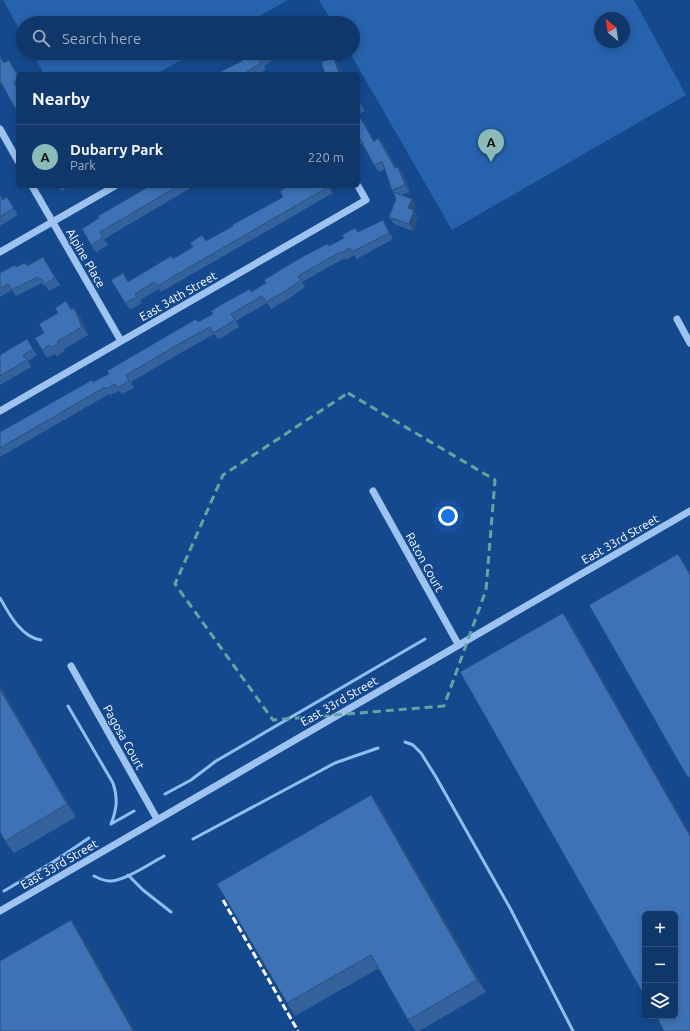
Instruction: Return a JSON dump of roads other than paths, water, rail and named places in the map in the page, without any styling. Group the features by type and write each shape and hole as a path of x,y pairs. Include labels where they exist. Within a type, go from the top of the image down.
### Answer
{"street":[{"path":"0,129 16,157"},
{"name":"Alpine Place","path":"33,188 121,341"},
{"path":"0,252 112,188"},
{"name":"East 34th Street","path":"0,411 366,200 359,188"},
{"path":"677,319 690,342"},
{"name":"Raton Court","path":"373,491 458,644"},
{"name":"East 33rd Street","path":"0,910 690,511"},
{"name":"Pagosa Court","path":"71,666 157,819"}],"waterway":[{"path":"0,598 16,624 27,634 41,640"},
{"path":"165,794 191,780 216,761 425,639"},
{"path":"68,706 113,783 116,794 116,804 115,813 111,824"},
{"path":"405,742 413,745 421,753 436,777 510,908 573,1031"},
{"path":"193,839 335,763 378,748"},
{"path":"111,824 134,811"},
{"path":"53,862 89,838"},
{"path":"94,876 109,881 115,880 129,875 164,856"},
{"path":"4,891 53,862 59,865"},
{"path":"128,875 143,890 171,912"}],"railway":[{"path":"223,900 298,1031"}],"place":[{"name":"Dubarry Park","path":"491,162"}]}
